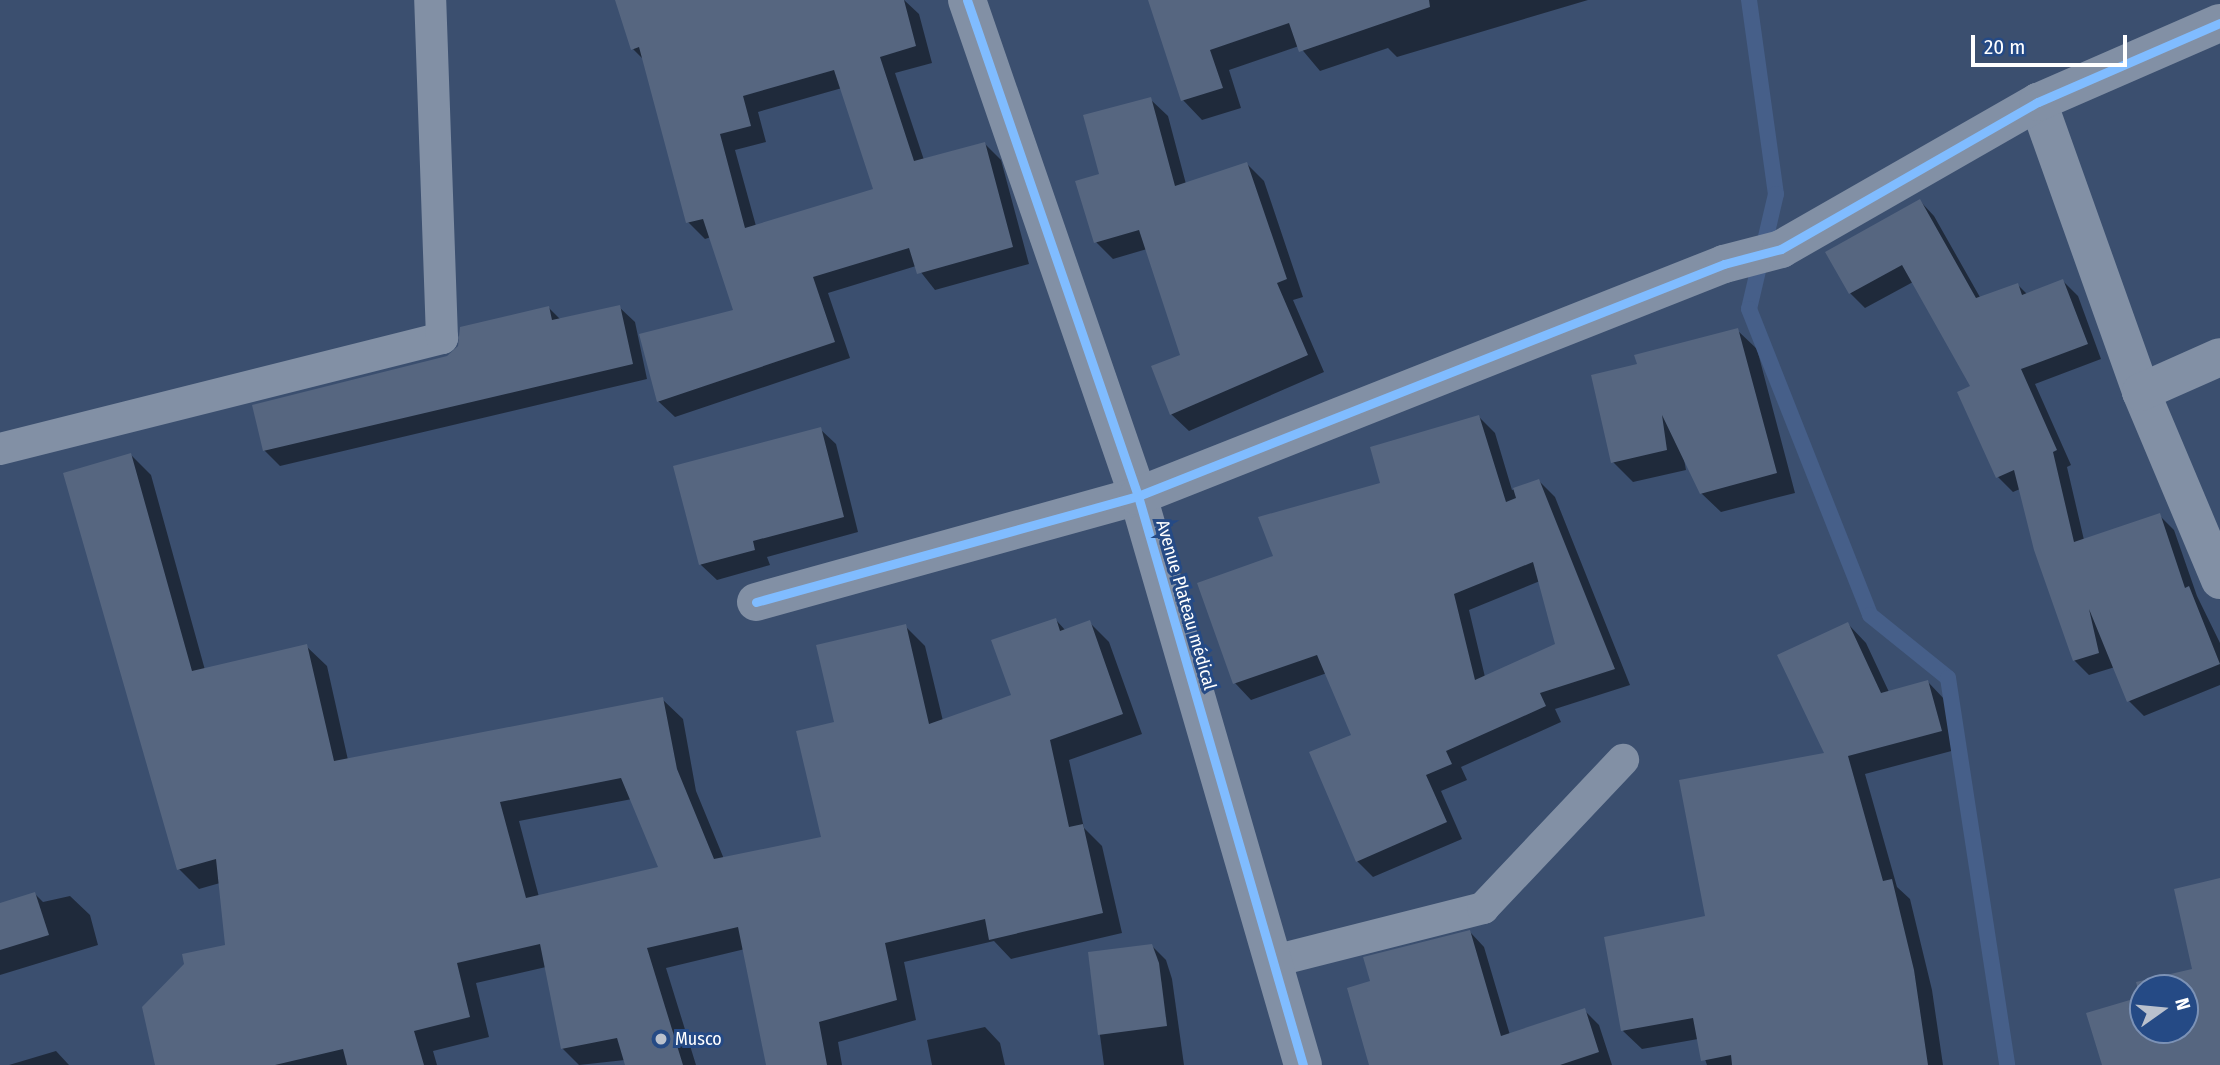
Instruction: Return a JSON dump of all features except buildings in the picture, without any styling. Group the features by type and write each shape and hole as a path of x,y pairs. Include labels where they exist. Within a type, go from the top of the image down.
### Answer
{"street":[{"name":"Avenue Plateau médical","path":"967,0 1138,496 1303,1065"},
{"path":"756,602 1138,496 1724,264 1781,249 2038,102 2220,23"},
{"path":"2038,102 2141,392 2220,580"},
{"path":"2141,392 2220,357"}],"lane":[{"path":"0,449 442,338 430,0"},
{"path":"1274,961 1483,908 1623,760"}],"waterway":[{"path":"1749,0 1776,194 1749,309 1870,615 1948,678 2007,1065"}],"cycle path":[{"path":"967,0 1138,496 1303,1065"},
{"path":"756,602 1138,496 1724,264 1781,249 2038,102 2220,23"}],"place":[{"name":"Musco","path":"661,1039"}]}
